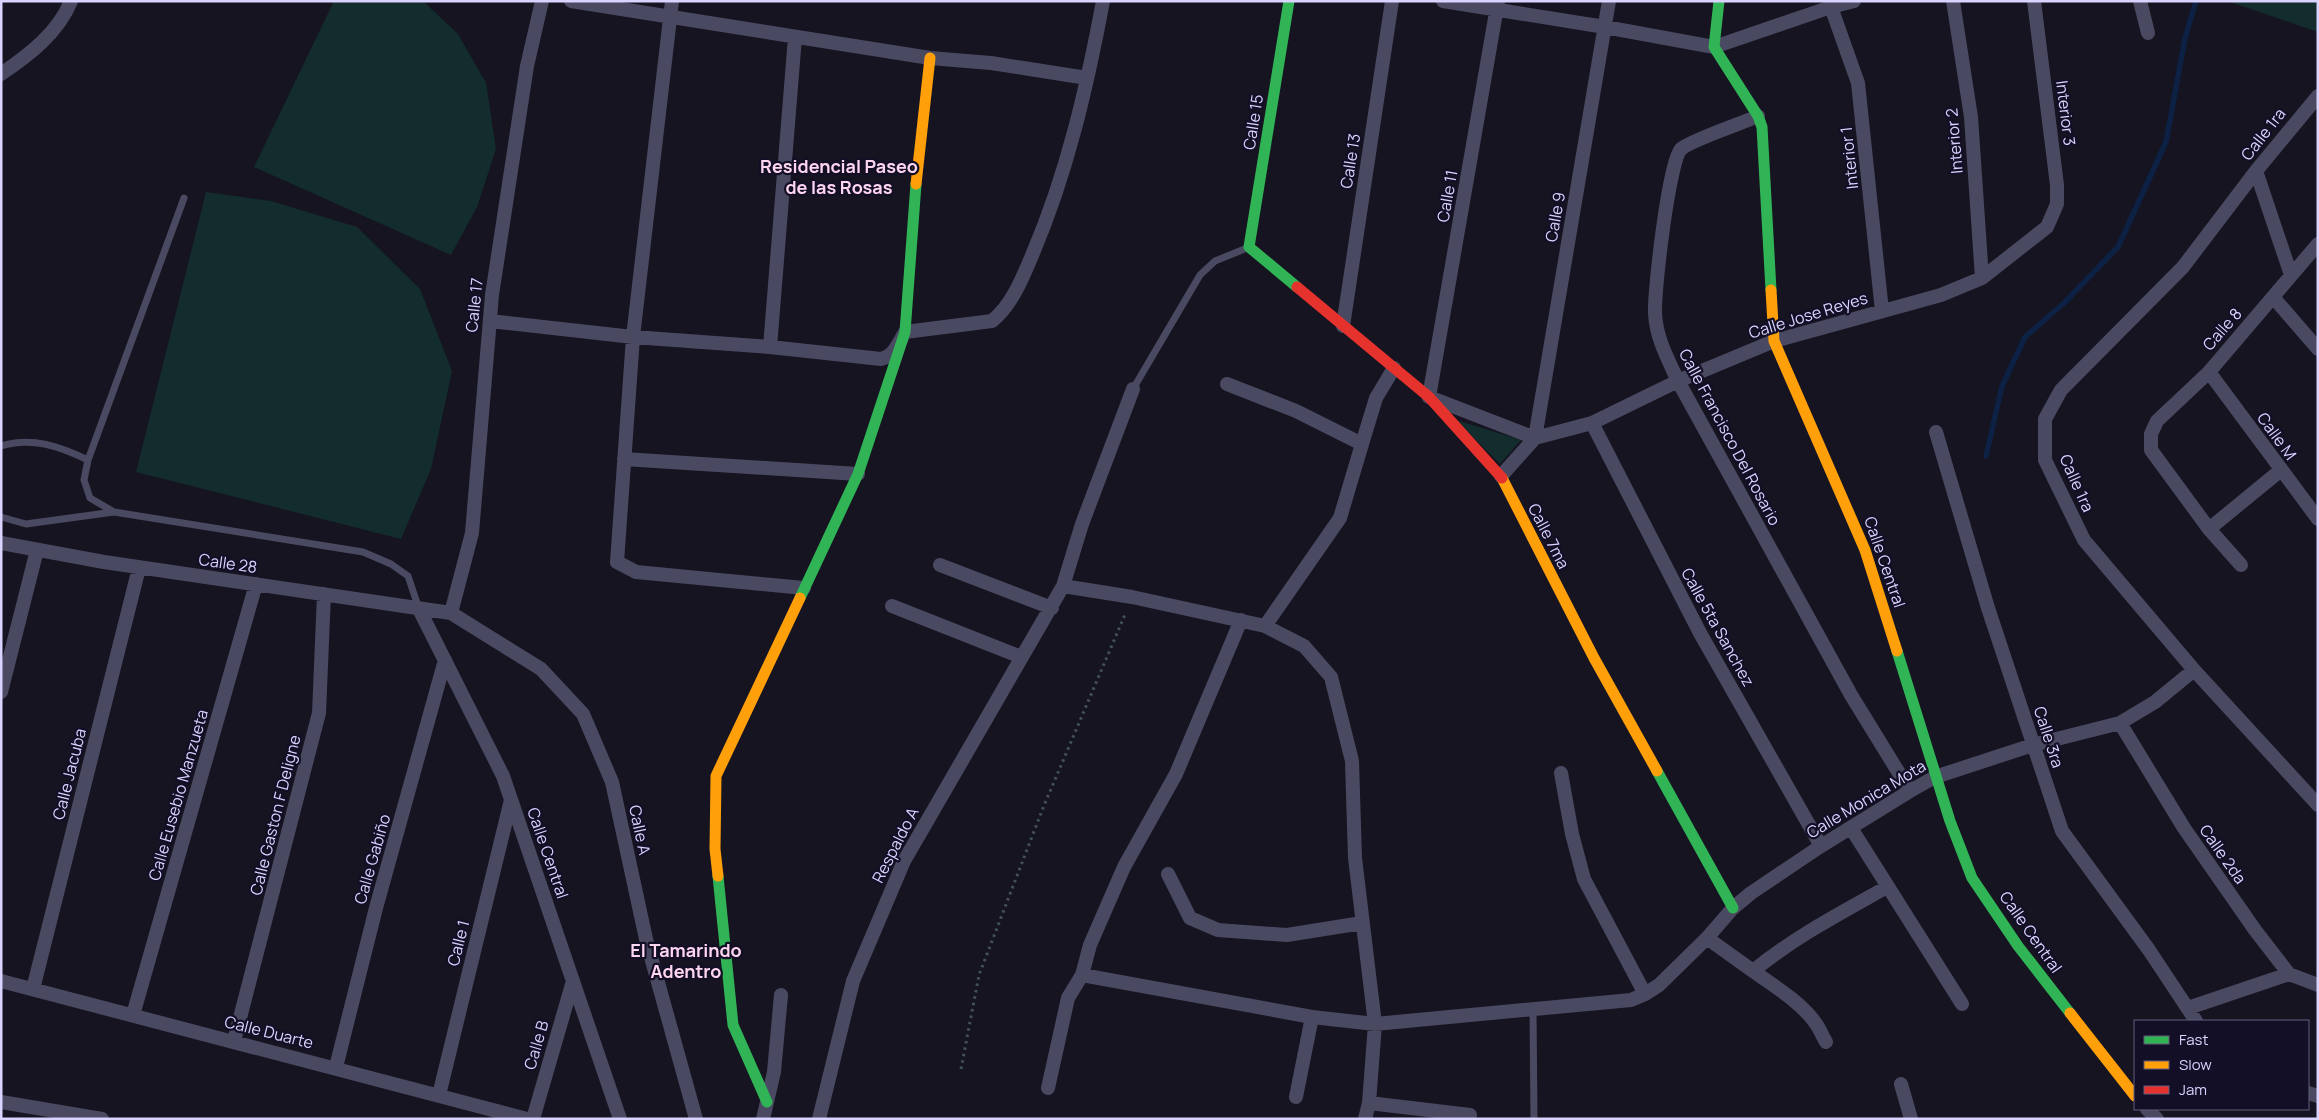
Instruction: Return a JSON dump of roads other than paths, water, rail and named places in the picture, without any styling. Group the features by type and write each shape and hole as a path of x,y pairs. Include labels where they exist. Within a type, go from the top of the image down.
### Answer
{"street":[{"path":"1,74 40,44 67,10 71,1"},
{"name":"Calle 17","path":"451,613 472,533 493,286 527,66 542,1"},
{"path":"571,1 930,58 991,64 1087,78"},
{"path":"672,1 633,337 617,562 636,572 804,588"},
{"path":"905,332 992,321 1002,312 1025,272 1058,187 1087,78 1103,1"},
{"name":"Calle 15","path":"1249,247 1289,1"},
{"name":"Calle 13","path":"1343,326 1392,1"},
{"path":"1443,1 1498,6 1714,47 1854,1"},
{"name":"Calle 9","path":"1535,438 1609,1"},
{"path":"1714,47 1719,1"},
{"name":"Interior 2","path":"1953,1 1971,117 1982,278"},
{"name":"Interior 3","path":"2034,1 2057,185 2057,204 2047,227"},
{"path":"2140,1 2148,33"},
{"name":"Calle 11","path":"1429,397 1498,6"},
{"name":"Interior 1","path":"1831,7 1858,83 1882,311"},
{"path":"770,348 795,37"},
{"name":"Calle Central","path":"1714,47 1758,116 1762,127 1774,341 1865,550 1935,777 1972,878 2018,946 2122,1082 2134,1095"},
{"path":"767,1102 733,1025 715,849 716,776 858,474 905,332 919,147 930,58"},
{"name":"Calle 1ra","path":"2318,96 2256,171 2183,267 2061,390 2045,419 2045,460 2084,540 2194,670 2318,805"},
{"name":"Calle Francisco Del Rosario","path":"1758,116 1687,145 1677,154 1664,221 1656,285 1655,314 1660,341 1678,381 1851,695 1910,791"},
{"path":"2256,171 2290,275"},
{"name":"Calle Jose Reyes","path":"1535,438 1592,423 1678,381 1774,341 1941,295 1982,278 2047,227"},
{"name":"Calle 8","path":"2209,529 2151,450 2151,434 2156,421 2209,372 2318,244"},
{"name":"Calle 7ma","path":"1249,247 1429,397 1501,476 1594,658 1733,908"},
{"path":"2274,297 2318,349"},
{"path":"490,321 633,337 880,359 888,357 894,352 905,332"},
{"path":"1265,626 1340,518 1376,398 1394,368"},
{"name":"Calle M","path":"2209,372 2318,519"},
{"path":"1227,384 1296,411 1362,444"},
{"name":"Respaldo A","path":"819,1119 853,981 904,861 1063,586 1082,524 1133,389"},
{"path":"1429,397 1535,438 1501,476"},
{"name":"Calle 5ta Sanchez","path":"1592,423 1700,633 1821,846"},
{"name":"Calle 3ra","path":"1936,432 1988,608 2062,831 2149,950 2195,1020"},
{"path":"624,459 858,474"},
{"path":"2241,565 2209,529 2281,470"},
{"name":"Calle 28","path":"1,543 139,568 324,594 419,610 451,613"},
{"path":"1,692 37,550"},
{"path":"940,565 1052,608"},
{"name":"Calle Jacuba","path":"33,989 139,568"},
{"name":"Calle Eusebio Manzueta","path":"133,1015 256,584"},
{"path":"1063,586 1132,597 1265,626 1304,646 1331,677 1352,761 1355,858 1375,1024 1369,1103 1365,1119"},
{"name":"Calle Gaston F Deligne","path":"234,1041 319,713 324,594"},
{"path":"892,606 1021,657"},
{"name":"Calle Central","path":"419,610 503,776 620,1119"},
{"name":"Calle A","path":"451,613 541,669 582,714 612,782 646,939 696,1119"},
{"path":"1048,1088 1068,998 1082,974 1090,944 1124,867 1176,774 1241,620"},
{"name":"Calle Gabiño","path":"336,1067 376,908 445,660"},
{"name":"Calle Monica Mota","path":"1645,994 1659,985 1707,938 1733,908 1821,846 1910,791 1935,777 2033,745 2120,723 2155,702 2194,670"},
{"name":"Calle 2da","path":"2120,723 2184,828 2255,930 2289,974 2318,986"},
{"path":"1082,974 1312,1017 1375,1024 1631,1000 1645,994 1584,879 1572,834 1561,772"},
{"name":"Calle 1","path":"439,1095 511,799"},
{"path":"1851,828 1962,1004"},
{"path":"1168,874 1190,918 1218,930 1287,935 1362,923"},
{"path":"1753,972 1782,947 1887,887"},
{"path":"1707,938 1785,994 1814,1021 1826,1042"},
{"path":"2188,1008 2289,974"},
{"name":"Calle Duarte","path":"1,981 336,1067 528,1119"},
{"name":"Calle B","path":"533,1119 573,981"},
{"path":"762,1119 774,1072 781,995"},
{"path":"1296,1097 1312,1017"},
{"path":"1901,1084 1912,1119"},
{"path":"1,1102 102,1119"},
{"path":"1369,1103 1470,1115"}],"lane":[{"path":"114,512 90,498 84,480 88,460 184,198"},
{"path":"1133,389 1200,275 1215,261 1249,247"},
{"path":"1,446 13,442 36,442 68,450 88,460"},
{"path":"1,517 26,524 114,512 363,552 391,564 408,576 419,610"},
{"path":"1533,1010 1534,1119"}],"waterway":[{"path":"1986,456 2002,386 2025,337 2064,303 2118,247 2166,142 2185,38 2196,1"}],"district":[{"name":"Residencial Paseo de las Rosas","path":"839,177"},
{"name":"El Tamarindo Adentro","path":"686,961"}]}
